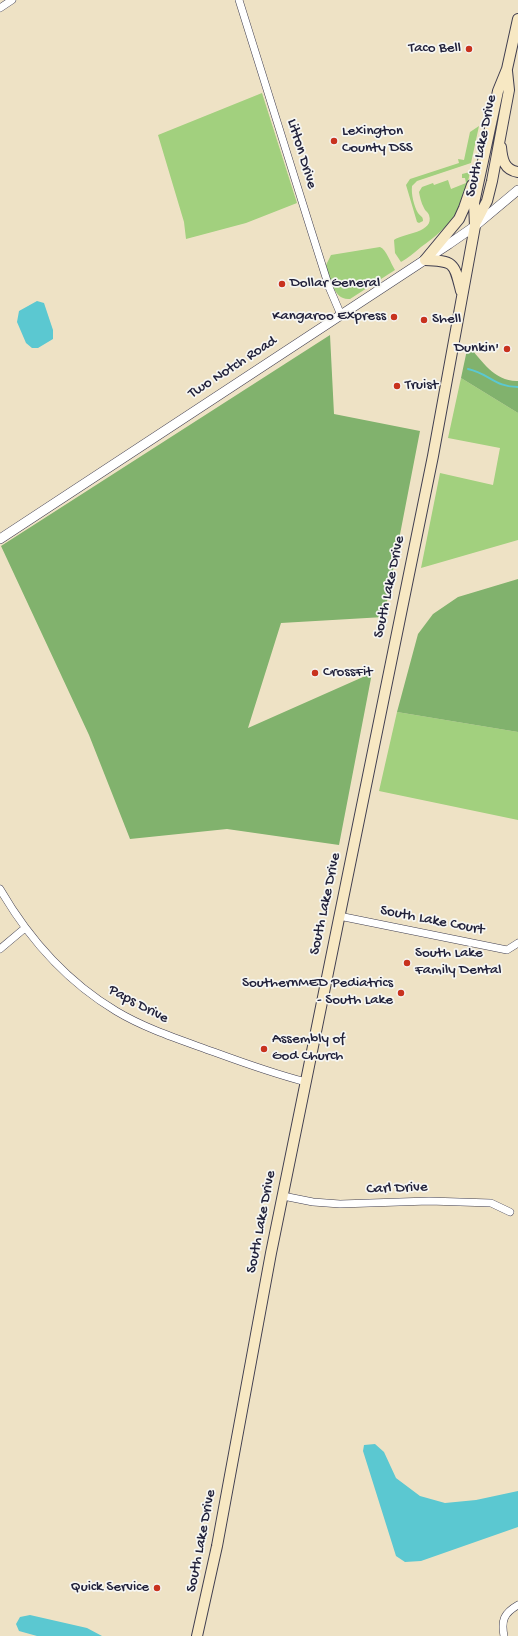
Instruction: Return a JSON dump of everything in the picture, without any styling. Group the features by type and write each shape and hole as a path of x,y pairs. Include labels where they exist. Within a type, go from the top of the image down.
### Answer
{"main road":[{"name":"South Lake Drive","path":"198,1636 218,1539 245,1389 283,1196 433,456 474,226 474,203 498,91 507,69 518,19"},
{"name":"South Lake Drive","path":"474,226 487,202 492,181 509,90 507,69"},
{"path":"501,128 502,156 504,162 509,169 518,172"},
{"path":"425,260 458,219 464,208 475,177 482,165"},
{"path":"425,260 444,261 451,264 457,274 462,296"}],"street":[{"path":"0,8 12,0"},
{"name":"Litton Drive","path":"239,0 329,287 341,315"},
{"name":"Two Notch Road","path":"0,539 425,260 474,226 518,190"},
{"name":"Paps Drive","path":"0,889 25,928 41,948 76,984 117,1011 170,1036 261,1069 306,1082"},
{"name":"South Lake Court","path":"339,916 507,950 518,943"},
{"path":"0,949 25,928"},
{"name":"Carl Drive","path":"283,1196 313,1202 340,1204 429,1201 484,1203 491,1204 510,1212"},
{"path":"504,1636 503,1621 505,1615 509,1610 518,1605"}],"green space":[{"path":"262,93 297,203 246,223 186,239 184,222 158,135"},
{"path":"479,126 471,163 417,181 412,186 414,203 418,213 423,219 423,221 419,223 417,222 406,185 410,179 459,163 458,159 464,160 470,132"},
{"path":"470,172 460,207 448,224 432,239 401,262 395,253 394,240 423,229 430,221 429,215 424,209 420,198 419,192 422,187 448,180 451,189 466,183 465,178 462,178 462,174"},
{"path":"380,247 386,254 395,270 350,299 344,299 340,296 333,287 326,265 331,255"},
{"path":"330,335 334,414 420,431 384,617 281,623 248,728 372,673 339,845 227,829 130,839 89,735 1,546"},
{"path":"468,345 484,364 496,374 502,378 518,381 518,413 461,378"},
{"path":"461,378 518,413 518,540 421,568 440,473 493,485 500,448 448,438"},
{"path":"518,579 518,732 397,712 418,634 433,614 458,597"},
{"path":"397,712 518,732 518,820 379,791"}],"water":[{"path":"37,301 44,303 53,330 53,339 38,348 32,348 26,343 17,322 19,311"},
{"path":"375,1444 384,1452 396,1478 420,1496 445,1503 476,1500 518,1491 518,1527 421,1561 405,1562 396,1556 363,1451 364,1445"},
{"path":"30,1615 87,1628 102,1636 37,1636 19,1631 16,1624 20,1617"}],"waterway":[{"path":"468,369 476,371 498,383 518,387"}],"place":[{"name":"Taco Bell","path":"469,49"},
{"name":"Lexington County DSS","path":"334,141"},
{"name":"Dollar General","path":"282,284"},
{"name":"Kangaroo Express","path":"394,317"},
{"name":"Shell","path":"424,320"},
{"name":"Dunkin'","path":"507,349"},
{"name":"Truist","path":"397,386"},
{"name":"CrossFit","path":"315,673"},
{"name":"South Lake Family Dental","path":"407,963"},
{"name":"SouthernMED Pediatrics - South Lake","path":"401,993"},
{"name":"Assembly of God Church","path":"264,1049"},
{"name":"Quick Service","path":"157,1588"}]}
